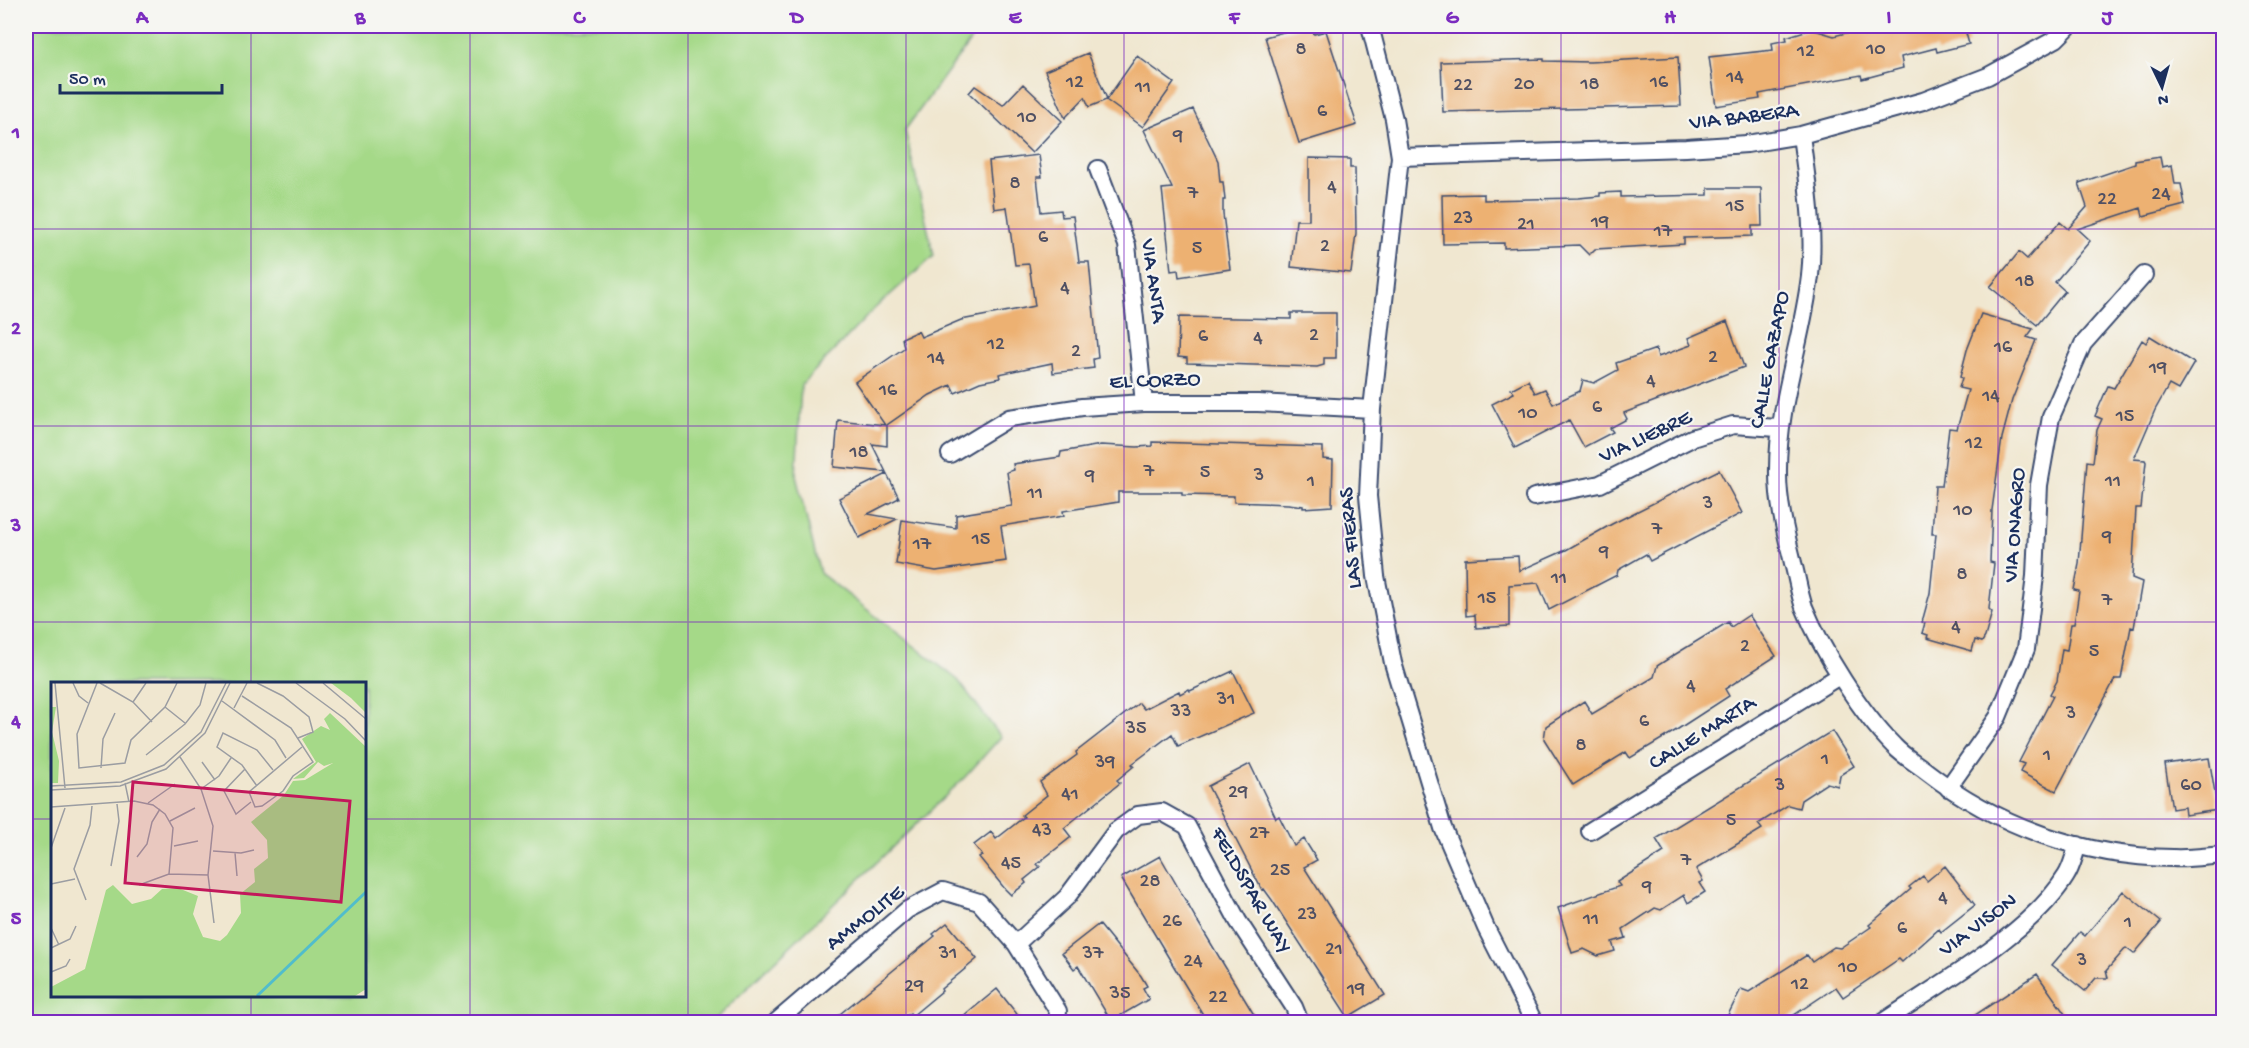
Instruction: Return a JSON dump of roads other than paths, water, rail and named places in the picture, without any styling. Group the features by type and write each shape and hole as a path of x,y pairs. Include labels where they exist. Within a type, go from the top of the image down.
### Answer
{"street":[{"name":"LAS FIERAS","path":"1370,26 1394,119 1400,157 1372,410 1368,496 1376,576 1393,663 1443,828 1486,927 1534,1023"},
{"name":"VIA BABERA","path":"1400,157 1686,148 1747,144 1801,135 1923,101 1988,76 2056,39 2069,26"},
{"name":"CALLE GAZAPO","path":"1801,135 1811,211 1810,274 1800,340 1785,387 1778,428 1778,477 1785,531 1804,606 1839,676 1894,746 1948,788 1985,811 2024,830 2078,845 2127,855 2175,859 2223,855"},
{"name":"VIA ANTA","path":"1098,169 1127,245 1144,403"},
{"name":"VIA ONAGRO","path":"1948,788 1998,717 2026,649 2035,576 2039,485 2051,417 2083,344 2144,274"},
{"name":"EL CORZO","path":"950,454 1009,418 1083,407 1144,403 1258,403 1372,410"},
{"name":"VIA LIEBRE","path":"1534,497 1600,484 1692,438 1733,425 1778,428"},
{"name":"CALLE MARTA","path":"1590,831 1839,676"},
{"name":"FELDSPAR WAY","path":"1016,944 1067,897 1116,831 1138,815 1162,812 1187,826 1238,921 1294,1007 1300,1023"},
{"name":"VIA VISON","path":"1883,1023 2021,927 2042,906 2067,874 2078,845"},
{"name":"AMMOLITE","path":"776,1023 907,910 943,891 979,902 1016,944 1058,1011 1057,1023"}]}
